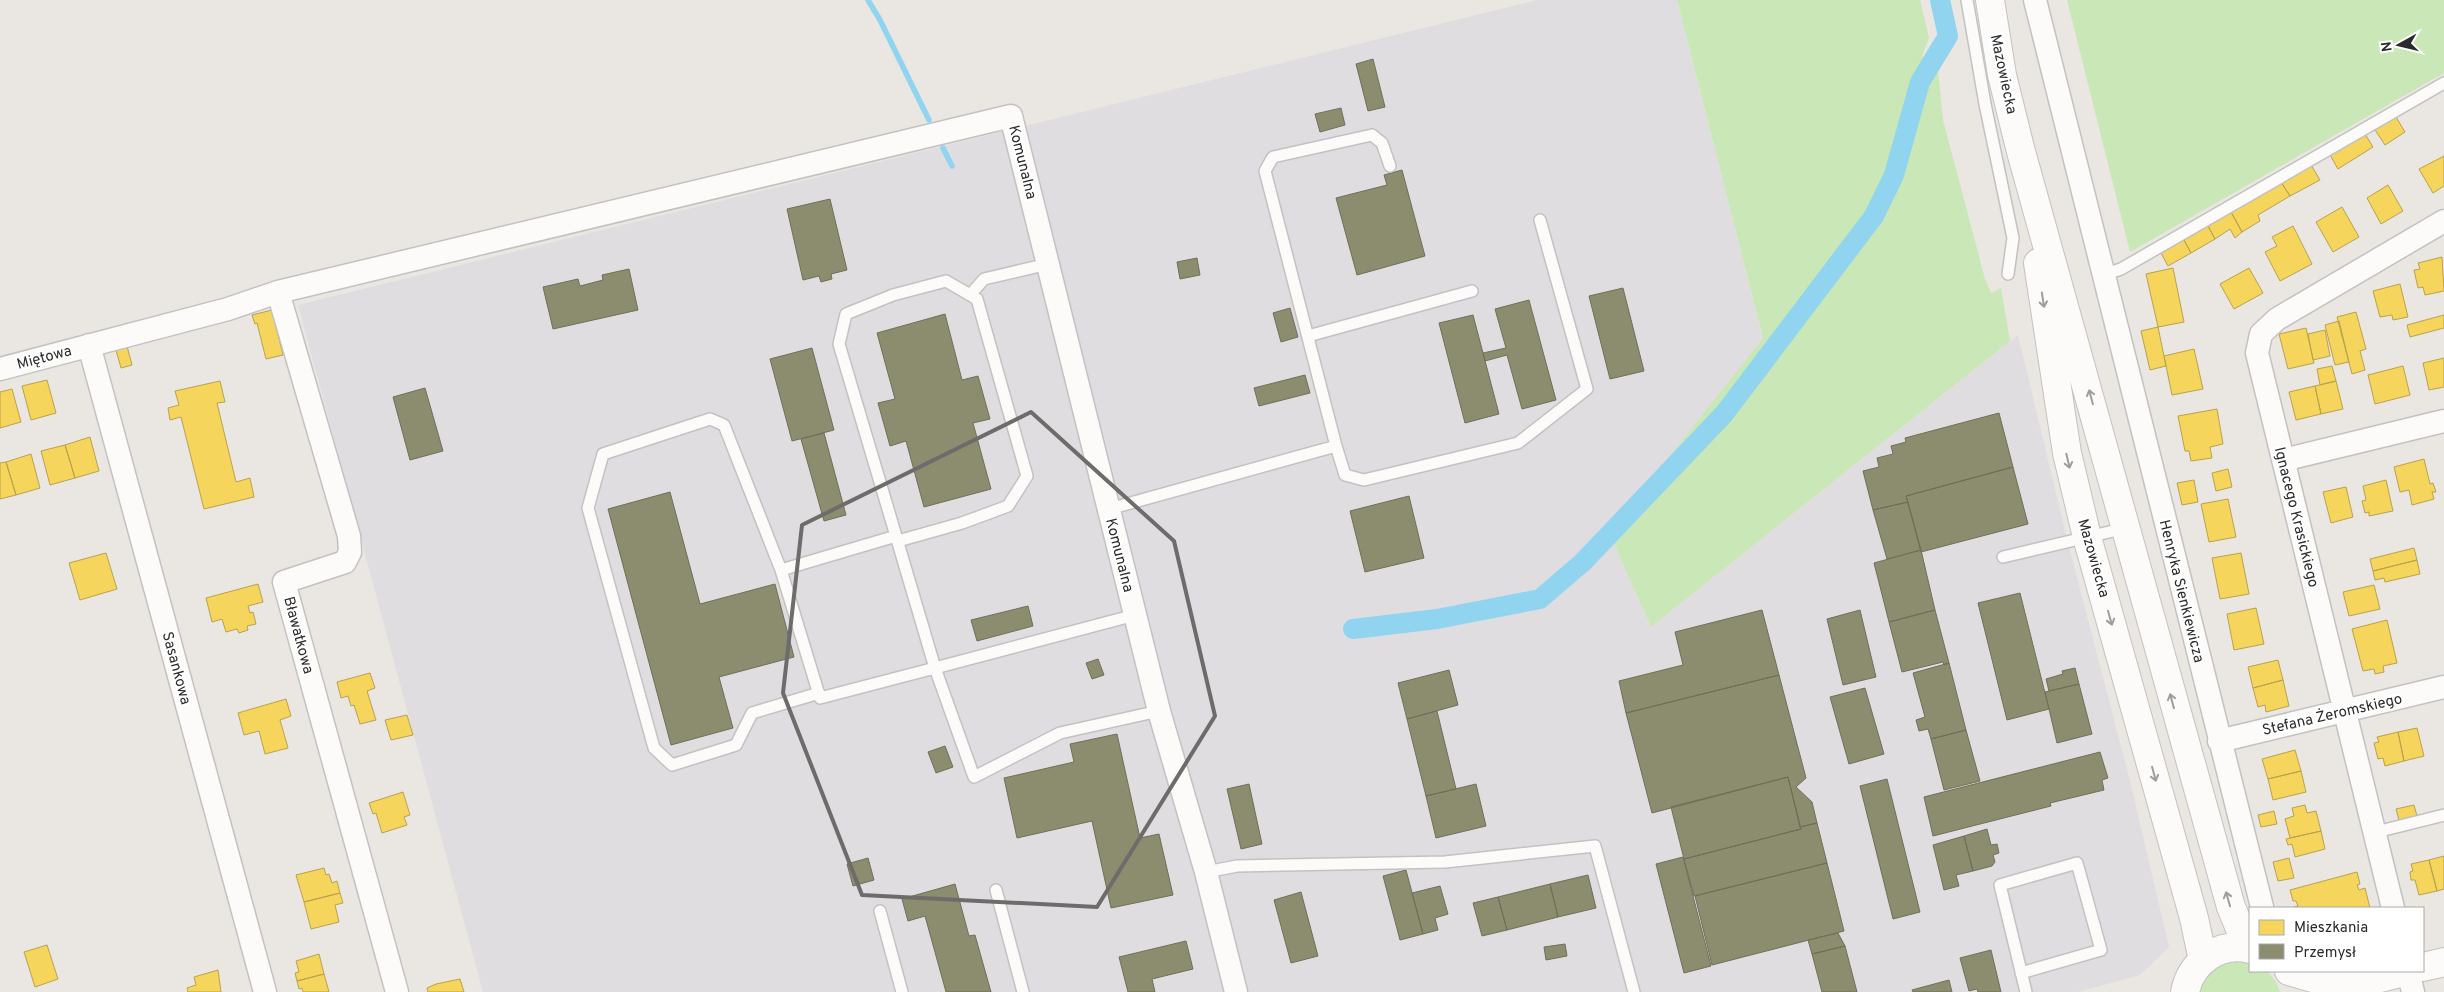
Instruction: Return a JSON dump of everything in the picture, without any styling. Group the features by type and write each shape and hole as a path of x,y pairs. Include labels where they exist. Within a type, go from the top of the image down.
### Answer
{"main road":[{"name":"Mazowiecka","path":"1990,0 2002,75 2020,148 2230,907 2241,931 2249,940"},
{"name":"Mazowiecka","path":"2020,148 2067,453 2087,537 2194,918 2203,960"},
{"path":"2183,989 2193,970 2203,960 2216,952 2230,948 2249,949"},
{"path":"2424,967 2444,962"},
{"path":"2283,972 2292,992"},
{"path":"2292,972 2323,981 2346,978 2363,986 2405,972"}],"street":[{"name":"Henryka Sienkiewicza","path":"2035,0 2262,907"},
{"name":"Komunalna","path":"1011,116 1159,711 1206,872 1236,992"},
{"name":"Miętowa","path":"0,369 89,344 228,309 278,292 1011,116"},
{"name":"Ignacego Krasickiego","path":"2393,907 2376,832 2257,353 2261,334 2277,319 2444,221"},
{"name":"Bławatkowa","path":"278,292 349,536 350,552 345,562 284,582 397,992"},
{"name":"Sasankowa","path":"89,344 265,992"},
{"path":"2283,460 2444,421"},
{"name":"Stefana Żeromskiego","path":"2220,741 2444,687"},
{"path":"2408,972 2413,992"}],"lane":[{"path":"1966,0 1985,104 2013,238 2008,274"},
{"path":"2103,275 2121,269 2444,83"},
{"path":"1390,166 1382,143 1372,135 1273,157 1265,171 1345,475 1364,480 1518,443 1586,389 1540,220"},
{"path":"970,295 984,279 1048,264"},
{"path":"781,570 897,538 962,523 1008,506 1027,476 978,299 946,280 893,295 846,314 839,344 897,538 935,668 974,777 1060,733 1159,711"},
{"path":"1308,336 1472,291"},
{"path":"818,693 752,712 736,745 672,764 654,748 588,508 603,454 710,419 724,425 781,570 820,698 1135,615"},
{"path":"1109,509 1336,446"},
{"path":"2003,557 2126,528"},
{"path":"2376,832 2444,815"},
{"path":"1206,872 1237,866 1445,862 1595,846 1634,992"},
{"path":"2021,973 2101,950 2077,863 2000,885 2021,973 2026,992"},
{"path":"996,890 1023,992"},
{"path":"880,911 902,992"}],"highlighted area":[{"path":"1031,412 1174,541 1215,716 1097,907 862,895 783,693 802,525"}],"shaded area":[{"path":"1537,0 1677,0 1763,339 1609,533 1651,627 2018,335 2068,543 2131,785 2169,947 2140,975 2078,992 483,992 298,305"}],"green space":[{"path":"1677,0 1920,0 1929,38 1922,56 1938,71 1943,120 1985,279 1991,293 2001,288 2010,341 1651,627 1609,533 1763,338"},
{"path":"2067,0 2444,0 2444,73 2130,252"},
{"path":"2230,961 2249,962 2249,972 2268,972 2276,982 2280,992 2198,992 2210,972"}],"building: Mieszkania":[{"path":"2396,117 2405,132 2385,145 2375,130"},
{"path":"2365,134 2373,147 2338,169 2330,155"},
{"path":"2444,156 2444,186 2433,193 2419,169"},
{"path":"2311,165 2320,180 2290,196 2281,182"},
{"path":"2281,182 2290,196 2258,215 2260,221 2242,232 2231,212"},
{"path":"2388,185 2403,211 2381,224 2367,198"},
{"path":"2342,207 2359,237 2333,252 2316,222"},
{"path":"2231,212 2242,232 2235,238 2230,229 2215,239 2208,226"},
{"path":"2208,226 2215,239 2191,253 2184,240"},
{"path":"2293,226 2312,264 2280,281 2265,252 2277,246 2272,237"},
{"path":"2184,240 2191,253 2168,266 2161,253"},
{"path":"2442,257 2444,291 2425,295 2423,287 2418,288 2414,270 2420,269 2418,263"},
{"path":"2173,268 2184,322 2158,327 2146,274"},
{"path":"2249,268 2263,293 2234,309 2220,284"},
{"path":"2400,284 2408,317 2393,320 2392,315 2380,317 2373,291"},
{"path":"272,310 283,355 266,359 257,323 255,324 252,315"},
{"path":"2356,312 2366,349 2360,351 2365,370 2352,374 2337,317"},
{"path":"2444,315 2444,328 2410,337 2407,325"},
{"path":"2339,321 2349,362 2335,365 2325,325"},
{"path":"2158,327 2166,366 2150,370 2141,331"},
{"path":"2306,328 2314,363 2288,369 2279,334"},
{"path":"2325,330 2330,356 2313,360 2308,334"},
{"path":"127,346 132,365 121,368 116,350"},
{"path":"2194,349 2203,389 2172,395 2164,356"},
{"path":"2444,358 2444,387 2429,390 2423,363"},
{"path":"2332,366 2336,381 2320,385 2317,369"},
{"path":"2403,366 2410,395 2375,404 2368,375"},
{"path":"47,380 56,413 31,420 22,386"},
{"path":"220,381 225,402 217,403 236,482 250,478 254,497 204,509 181,417 170,420 168,408 179,405 175,391"},
{"path":"2336,381 2343,409 2321,414 2315,386"},
{"path":"2315,386 2321,414 2296,420 2289,392"},
{"path":"12,389 21,422 0,428 0,392"},
{"path":"2217,409 2223,444 2210,447 2212,458 2191,461 2189,451 2185,451 2178,416"},
{"path":"90,437 99,471 75,478 65,445"},
{"path":"65,445 75,478 50,485 41,451"},
{"path":"31,454 40,488 16,495 6,462"},
{"path":"2424,459 2430,484 2433,483 2436,492 2432,492 2434,499 2412,505 2409,490 2400,492 2394,467"},
{"path":"6,462 16,495 0,499 0,463"},
{"path":"2228,469 2232,487 2216,491 2212,473"},
{"path":"2194,480 2198,502 2182,505 2177,483"},
{"path":"2386,480 2393,511 2369,516 2369,512 2365,513 2362,501 2366,500 2363,486"},
{"path":"2346,487 2353,517 2331,523 2323,492"},
{"path":"2228,499 2236,537 2209,542 2201,504"},
{"path":"2414,548 2417,560 2373,571 2370,559"},
{"path":"106,553 117,589 80,600 69,563"},
{"path":"2241,553 2249,594 2220,599 2212,558"},
{"path":"2417,560 2420,574 2385,582 2384,578 2375,580 2373,571"},
{"path":"258,584 263,602 248,606 250,613 253,612 256,624 247,626 248,630 239,633 237,629 226,632 222,619 212,622 206,598"},
{"path":"2374,585 2380,609 2349,616 2343,592"},
{"path":"2256,608 2264,644 2234,650 2227,614"},
{"path":"2387,620 2397,663 2383,666 2384,672 2375,674 2374,669 2363,671 2352,629"},
{"path":"2278,660 2283,680 2253,688 2248,667"},
{"path":"370,673 375,688 367,691 376,720 360,724 354,705 351,706 348,696 341,698 337,682"},
{"path":"2283,680 2289,706 2266,712 2265,705 2258,707 2253,688"},
{"path":"286,699 291,716 280,720 288,748 265,754 259,731 244,735 238,713"},
{"path":"407,715 413,735 391,740 385,720"},
{"path":"2417,728 2424,756 2404,761 2398,732"},
{"path":"2398,732 2404,761 2385,766 2383,758 2378,759 2374,743 2379,742 2377,737"},
{"path":"2295,750 2301,771 2268,779 2262,759"},
{"path":"2301,771 2306,792 2273,800 2268,779"},
{"path":"403,792 410,815 404,817 407,825 382,833 376,813 373,814 369,803"},
{"path":"2305,805 2307,813 2316,811 2321,831 2290,838 2285,819 2294,816 2292,808"},
{"path":"2414,805 2417,816 2399,820 2396,809"},
{"path":"2274,811 2277,824 2261,827 2258,815"},
{"path":"2321,831 2325,849 2295,857 2292,844 2288,845 2286,839"},
{"path":"2444,856 2444,889 2437,891 2429,860"},
{"path":"2289,858 2294,878 2278,881 2273,862"},
{"path":"2429,860 2437,891 2419,895 2415,880 2411,880 2410,872 2413,871 2411,864"},
{"path":"324,868 326,875 329,874 332,883 337,881 340,893 304,902 296,875"},
{"path":"2357,872 2360,884 2357,885 2359,890 2365,888 2370,907 2294,907 2298,906 2296,901 2293,901 2290,890"},
{"path":"340,893 343,903 335,905 339,922 311,929 304,902"},
{"path":"47,945 58,979 35,987 24,952"},
{"path":"319,954 324,974 297,981 295,973 299,972 296,961"},
{"path":"218,970 221,992 188,992 187,988 196,985 194,977"},
{"path":"324,974 329,992 303,992 302,988 299,989 297,981"},
{"path":"460,979 464,992 428,992 427,988 436,984"}],"building: Przemysł":[{"path":"1373,59 1385,107 1368,111 1356,64"},
{"path":"1341,108 1345,125 1320,132 1315,114"},
{"path":"1402,170 1425,256 1357,275 1336,198 1387,185 1384,175"},
{"path":"830,199 847,270 831,274 832,279 821,282 819,276 803,280 787,209"},
{"path":"1197,258 1200,275 1180,279 1177,262"},
{"path":"629,269 638,310 553,329 543,287 578,279 580,286 603,280 602,275"},
{"path":"1623,288 1644,371 1610,379 1589,296"},
{"path":"1529,300 1556,400 1522,409 1507,355 1485,361 1483,353 1506,348 1495,309"},
{"path":"1290,308 1298,337 1281,342 1273,313"},
{"path":"945,314 962,380 978,376 990,419 973,423 991,489 924,507 906,441 890,446 878,403 895,399 877,333"},
{"path":"1473,315 1499,414 1465,423 1439,323"},
{"path":"812,348 834,430 792,441 770,359"},
{"path":"1305,375 1310,393 1259,406 1254,388"},
{"path":"425,388 443,451 410,460 393,397"},
{"path":"1999,413 2013,467 1906,496 1908,502 1873,510 1863,471 1879,467 1877,458 1893,454 1891,446 1906,442 1905,438"},
{"path":"824,433 846,515 824,521 801,439"},
{"path":"2013,467 2028,524 1921,552 1906,496"},
{"path":"670,492 700,604 775,584 794,657 719,677 733,728 671,745 608,509"},
{"path":"1409,496 1424,558 1365,572 1350,511"},
{"path":"1908,502 1921,550 1887,559 1873,510"},
{"path":"1921,550 1935,610 1889,622 1874,563"},
{"path":"2020,593 2049,709 2007,720 1978,603"},
{"path":"1028,606 1033,626 977,641 971,620"},
{"path":"1762,610 1779,675 1626,713 1619,681 1683,665 1675,632"},
{"path":"1860,610 1876,677 1843,685 1827,619"},
{"path":"1935,610 1949,663 1944,665 1943,662 1902,672 1889,622"},
{"path":"1098,659 1104,675 1092,679 1086,663"},
{"path":"1949,663 1966,730 1931,739 1928,729 1919,731 1916,720 1925,717 1913,673"},
{"path":"2075,668 2079,684 2049,691 2046,679 2063,674 2062,671"},
{"path":"1449,670 1458,705 1407,719 1398,683"},
{"path":"1779,675 1806,778 1796,787 1812,802 1817,823 1800,827 1788,777 1652,813 1626,713"},
{"path":"2079,684 2092,734 2057,743 2045,692"},
{"path":"1865,688 1884,754 1849,764 1830,697"},
{"path":"1437,711 1456,789 1426,796 1407,719"},
{"path":"1966,730 1980,781 1944,790 1931,739"},
{"path":"1117,734 1140,838 1159,834 1173,895 1111,908 1092,821 1017,838 1004,778 1074,762 1070,744"},
{"path":"945,746 953,767 936,773 928,752"},
{"path":"2100,752 2108,778 2102,780 2104,790 2050,803 2051,806 1933,836 1924,797"},
{"path":"1788,777 1801,829 1684,859 1671,807"},
{"path":"1887,779 1920,912 1893,919 1860,786"},
{"path":"1249,784 1262,844 1241,849 1227,789"},
{"path":"1476,784 1486,826 1436,838 1426,796"},
{"path":"1817,823 1827,863 1694,896 1684,859 1801,829 1800,827"},
{"path":"1987,829 1991,845 1997,844 1999,853 1993,855 1995,862 1992,866 1973,871 1964,836"},
{"path":"1964,836 1973,871 1956,875 1959,886 1944,890 1933,845"},
{"path":"1683,857 1711,966 1684,973 1656,864"},
{"path":"868,858 874,880 853,886 847,864"},
{"path":"1827,863 1844,931 1712,965 1695,896"},
{"path":"1406,870 1423,934 1400,940 1383,876"},
{"path":"1588,875 1596,908 1558,917 1550,884"},
{"path":"955,884 969,936 975,935 991,992 946,992 925,916 908,921 902,899"},
{"path":"1550,884 1558,917 1507,930 1498,897"},
{"path":"1440,886 1448,914 1435,918 1438,930 1423,934 1412,893"},
{"path":"1301,892 1318,956 1291,963 1274,900"},
{"path":"1498,897 1507,930 1482,936 1473,903"},
{"path":"1838,933 1845,946 1812,954 1808,940"},
{"path":"1186,941 1193,969 1152,979 1155,992 1128,992 1119,957"},
{"path":"1565,944 1567,956 1546,960 1544,947"},
{"path":"1845,946 1857,992 1822,992 1812,954"},
{"path":"1991,950 2001,992 1978,992 1977,989 1969,991 1960,958"},
{"path":"1949,980 1952,992 1913,992 1912,990"}],"waterway":[{"path":"868,0 880,20 929,120"},
{"path":"1353,629 1437,619 1540,599 1583,562 1724,414 1874,216 1894,175 1920,82 1948,36 1940,0"},
{"path":"943,148 952,166"}]}
